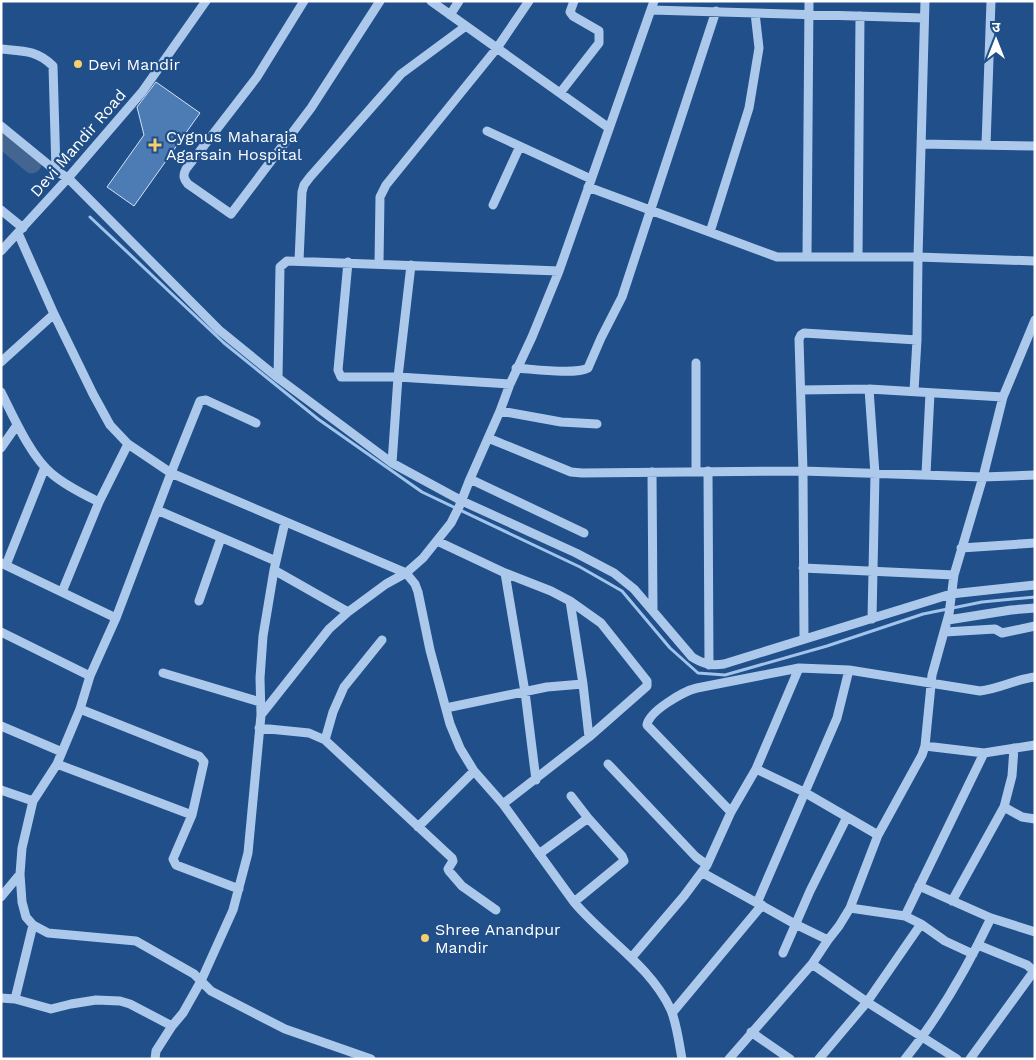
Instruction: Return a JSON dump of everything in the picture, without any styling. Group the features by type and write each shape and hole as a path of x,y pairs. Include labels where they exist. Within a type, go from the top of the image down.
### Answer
{"street":[{"name":"Devi Mandir Road","path":"1,251 68,178 142,92 206,1"},
{"path":"304,1 256,77 183,174 188,184 232,214 311,108 380,1"},
{"path":"431,1 609,128"},
{"path":"450,15 460,1"},
{"path":"379,264 380,197 386,185 496,48 528,1"},
{"path":"560,93 599,43 599,31 573,16 570,12 574,1"},
{"path":"516,368 572,371 588,368 622,297 718,12 724,1"},
{"path":"807,257 809,1"},
{"path":"914,391 917,340 925,1"},
{"path":"986,145 991,1"},
{"path":"261,715 328,629 386,584 406,573 437,541 451,523 461,504 516,368 532,337 559,271 652,5 718,12 924,18"},
{"path":"710,232 749,108 759,48 755,13"},
{"path":"858,257 860,16"},
{"path":"299,261 304,184 401,74 466,26"},
{"path":"1,50 29,52 44,57 53,66 56,171"},
{"path":"1,126 56,171 68,178 219,330 278,378 392,462 461,504 614,573 634,589 692,657 709,665 724,664 804,638 951,598 1035,585"},
{"path":"487,131 590,183 650,210 777,257 918,256 1035,262"},
{"path":"921,144 1035,146"},
{"path":"493,205 520,146"},
{"path":"1,210 21,230 54,314 89,386 110,424 128,444 171,473 406,573 415,584 450,724 460,748 474,771 503,804 574,902 600,930 632,957 662,997 672,1013 682,1059"},
{"path":"278,378 280,267 286,261 559,271"},
{"path":"348,262 338,373 341,377 398,377 510,384"},
{"path":"392,462 398,377 411,265"},
{"path":"1,362 54,314"},
{"path":"728,1059 812,964 839,926 850,908 878,835 919,763 925,746 934,666 949,617 954,575 961,548 983,477 1003,396 1035,320"},
{"path":"804,638 803,471 799,338 804,333 917,340"},
{"path":"696,364 696,472"},
{"path":"801,390 869,389 914,391 930,394 1003,396"},
{"path":"869,389 875,474 872,619"},
{"path":"1,392 17,425 45,467 66,484 99,502"},
{"path":"926,474 930,394"},
{"path":"256,423 206,400 201,400 116,618 90,676 80,709 58,764 33,801 22,848 20,874 22,902 26,917 32,925 48,933 136,941 194,974 211,991 285,1029 371,1059"},
{"path":"500,411 562,422 597,424"},
{"path":"1,448 17,425"},
{"path":"488,438 571,472 582,474 803,471 983,477 1035,475"},
{"path":"62,592 99,502 128,444"},
{"path":"45,467 3,564 116,618"},
{"path":"708,471 709,665"},
{"path":"652,472 653,610"},
{"path":"470,479 584,533"},
{"path":"157,510 221,538 275,566 348,612"},
{"path":"155,1059 156,1051 183,1013 201,982 233,910 248,853 261,715 263,636 285,522"},
{"path":"199,601 221,538"},
{"path":"437,541 570,601 601,623 647,681 647,686 589,737 503,804"},
{"path":"961,548 1035,543"},
{"path":"803,568 954,575"},
{"path":"505,573 525,692 536,780"},
{"path":"570,601 589,737"},
{"path":"949,617 1035,608"},
{"path":"945,632 995,629 1002,633 1035,626"},
{"path":"1,632 90,676"},
{"path":"325,740 333,712 344,687 382,640"},
{"path":"731,812 647,725 649,718 691,689 799,668 849,670 980,691 1021,679 1035,677"},
{"path":"632,957 705,869 731,812 756,769 799,668"},
{"path":"672,1013 760,904 804,792 837,718 849,670"},
{"path":"163,674 260,702"},
{"path":"446,708 525,692 582,684"},
{"path":"80,709 202,759 204,762 192,815 173,856 174,862 239,889"},
{"path":"1,726 62,752"},
{"path":"259,728 309,733 325,740 452,858 453,861 448,870 462,886 496,910"},
{"path":"925,746 984,753 1035,745"},
{"path":"952,901 1004,806 1012,776 1014,748"},
{"path":"904,916 984,753"},
{"path":"58,764 192,815"},
{"path":"608,764 696,857 705,869 760,904 828,940"},
{"path":"756,769 804,792 878,835"},
{"path":"418,827 474,771"},
{"path":"1,790 33,801"},
{"path":"571,796 622,856 624,861 574,902"},
{"path":"1004,806 1022,817 1030,820 1035,819"},
{"path":"782,953 847,817"},
{"path":"539,854 588,818"},
{"path":"1,897 20,874"},
{"path":"920,886 991,918 1035,932"},
{"path":"850,908 904,916 921,924 945,941 973,954"},
{"path":"905,1059 922,1038 973,954 991,918"},
{"path":"819,1059 867,1002 921,924"},
{"path":"15,999 32,925"},
{"path":"970,1059 1034,971 1028,965 978,945"},
{"path":"812,964 867,1002 957,1059"},
{"path":"1,998 15,999 51,1009 96,1000 120,1002 130,1004 172,1026"},
{"path":"751,1032 790,1059"}],"building":[{"path":"156,82 200,113 134,206 107,187 144,135 137,107"}],"waterway":[{"path":"1,138 32,164"},
{"path":"90,217 224,343 318,419 422,492 580,567 622,591 670,648 698,673 725,675 827,646 923,614 982,602 1035,597"}],"place":[{"name":"Devi Mandir","path":"78,64"},
{"name":"Cygnus Maharaja Agarsain Hospital","path":"155,145"},
{"name":"Shree Anandpur Mandir","path":"425,938"}]}
